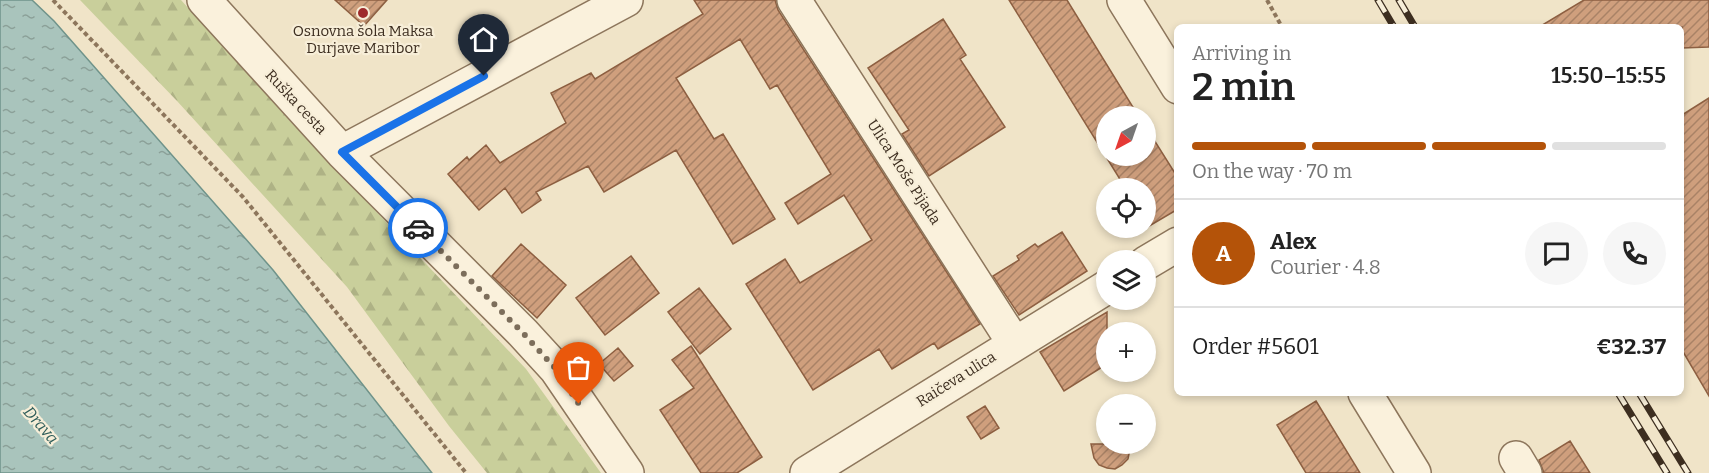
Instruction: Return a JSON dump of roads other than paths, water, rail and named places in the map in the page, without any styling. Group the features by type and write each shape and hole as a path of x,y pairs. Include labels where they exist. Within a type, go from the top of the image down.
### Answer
{"street":[{"name":"Ruška cesta","path":"204,0 342,152 556,369 627,473"},
{"path":"342,152 626,0"},
{"name":"Ulica Moše Pijada","path":"794,0 1014,344"},
{"path":"1125,0 1174,80"},
{"path":"1156,257 1174,246"},
{"name":"Raičeva ulica","path":"807,473 1096,294"},
{"path":"1367,396 1414,473"}],"water":[{"name":"Drava","path":"0,0 32,0 54,21 273,270 432,473 0,473"}],"railway":[{"path":"1378,0 1392,24"},
{"path":"1399,0 1413,24"},
{"path":"1620,396 1667,473"},
{"path":"1641,396 1688,473"}],"place":[{"name":"Osnovna šola Maksa Durjave Maribor","path":"363,13"}]}
